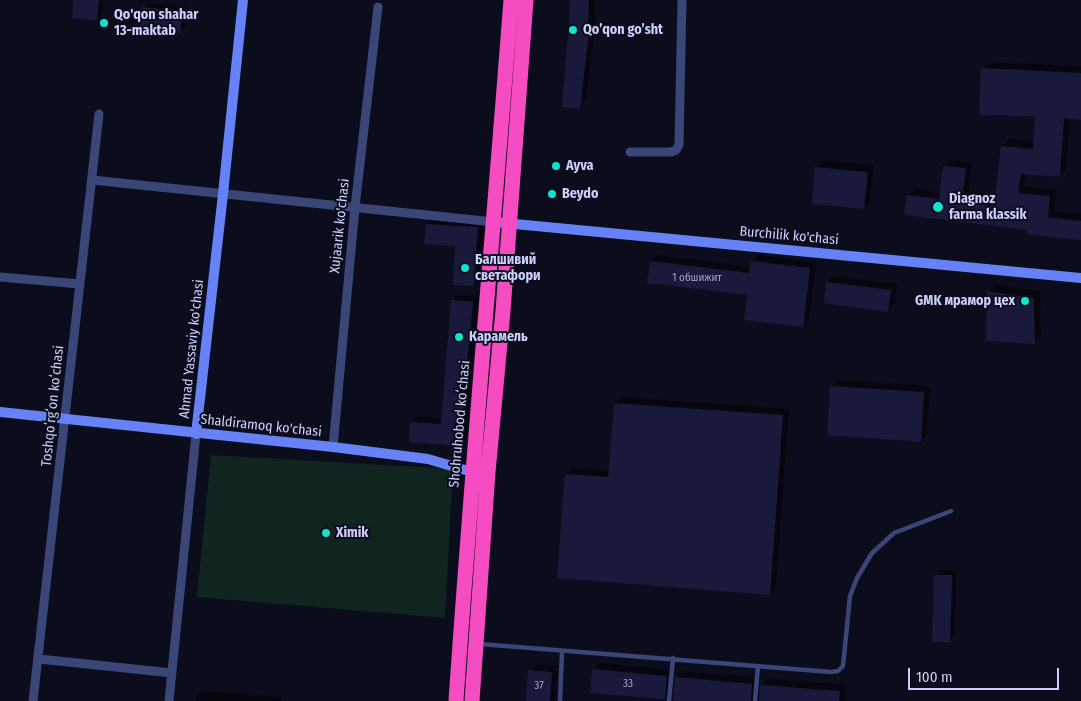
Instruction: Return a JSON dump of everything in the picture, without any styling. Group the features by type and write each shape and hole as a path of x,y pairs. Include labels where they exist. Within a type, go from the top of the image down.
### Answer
{"highway":[{"name":"Shohruhobod koʻchasi","path":"472,701 488,472 502,222 510,0"},
{"name":"Shohruhobod koʻchasi","path":"456,701 472,472 526,0"}],"street":[{"name":"Ahmad Yassaviy ko'chasi","path":"169,701 242,0"},
{"path":"630,152 663,154 676,150 679,145 682,0"},
{"name":"Xujaarik ko'chasi","path":"333,447 355,207 378,7"},
{"name":"Toshqoʻrgʻon koʻchasi","path":"33,701 99,114"},
{"path":"92,180 502,222"},
{"name":"Burchilik ko'chasi","path":"502,222 1081,278"},
{"path":"0,277 80,284"},
{"name":"Shaldiramoq ko'chasi","path":"0,412 333,447 428,459 472,472 488,472"},
{"path":"39,659 172,673"}],"lane":[{"path":"476,644 673,658 831,672 838,671 843,666 850,596 857,578 872,553 894,533 951,511"},
{"path":"560,701 562,651"},
{"path":"669,701 673,658"},
{"path":"755,701 758,666"}],"green space":[{"name":"Ximik","path":"211,455 453,469 445,618 197,597"}],"building":[{"path":"73,0 99,0 97,20 72,18"},
{"path":"569,0 589,0 588,24 590,24 580,109 562,107 570,11"},
{"path":"142,7 183,11 180,34 140,29"},
{"path":"981,68 1081,73 1081,120 1064,118 1060,177 1021,174 1018,193 1050,196 1048,217 1081,221 1081,240 1026,234 1027,230 904,215 907,195 939,199 943,166 966,168 962,202 994,206 1001,146 1033,149 1035,116 979,115"},
{"path":"815,167 868,172 864,209 812,204"},
{"name":"Балшивий светафори","path":"426,224 478,227 474,286 453,285 455,246 424,244"},
{"path":"650,261 749,273 751,261 810,268 803,327 744,320 747,295 647,283"},
{"path":"826,282 891,290 888,312 824,303"},
{"path":"987,291 1034,298 1035,344 986,341"},
{"path":"451,300 473,302 461,446 409,442 410,422 441,424"},
{"path":"830,386 924,392 921,442 827,435"},
{"path":"614,403 783,415 770,595 557,578 565,474 608,477"},
{"path":"934,575 952,575 950,642 932,642"},
{"path":"592,669 667,676 665,699 590,693"},
{"path":"528,670 552,672 550,701 526,701"},
{"path":"675,677 752,684 751,701 676,701 673,700"},
{"path":"760,685 840,691 839,701 759,701"}],"place":[{"name":"Qo'qon shahar 13-maktab","path":"104,23"},
{"name":"Qo’qon go’sht","path":"573,30"},
{"name":"Ayva","path":"556,166"},
{"name":"Beydo","path":"552,194"},
{"name":"Diagnoz farma klassik","path":"938,207"},
{"name":"Балшивий светафори","path":"465,268"},
{"name":"GMK мрамор цех","path":"1025,301"},
{"name":"Карамель","path":"459,337"},
{"name":"Ximik","path":"326,533"}]}
